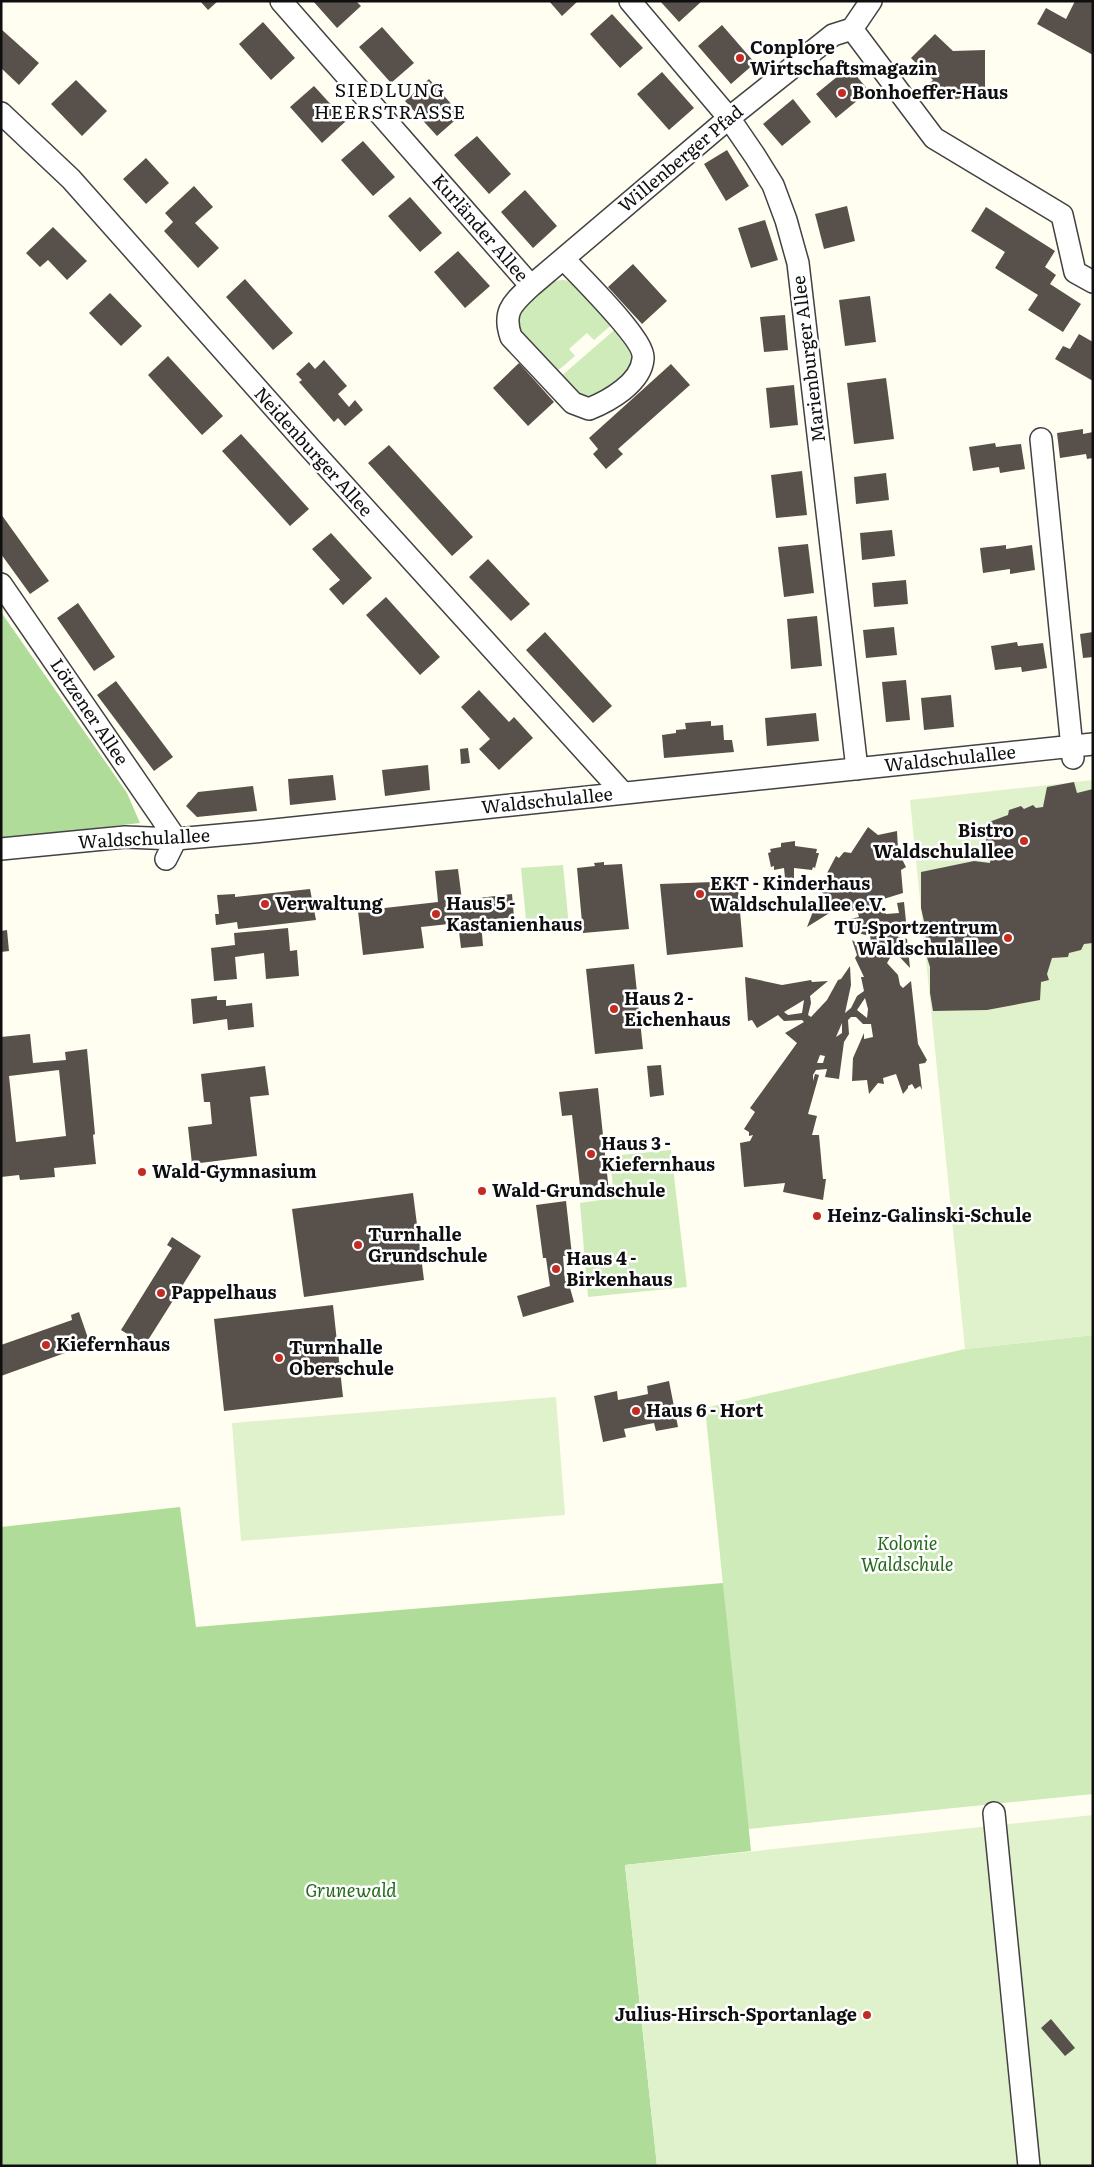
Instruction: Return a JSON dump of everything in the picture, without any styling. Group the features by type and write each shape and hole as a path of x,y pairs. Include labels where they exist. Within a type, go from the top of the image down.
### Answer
{"street":[{"name":"Kurländer Allee","path":"281,1 531,286 512,304 506,322 512,336 573,403 589,409 608,401 638,375 644,358 638,339 564,259"},
{"name":"Marienburger Allee","path":"630,1 729,118 773,185 798,263 857,769"},
{"name":"Willenberger Pfad","path":"531,286 729,118 843,32 871,1"},
{"path":"843,32 934,138 1062,215 1075,272 1093,282"},
{"name":"Neidenburger Allee","path":"1,113 71,179 310,448 623,793"},
{"path":"1041,439 1079,750"},
{"name":"Lötzener Allee","path":"1,584 176,839"},
{"name":"Waldschulallee","path":"1,849 125,837 176,839 317,834 623,793 857,769 1079,750"},
{"path":"166,859 176,839"},
{"path":"994,1813 1029,2166"}],"green space":[{"path":"564,280 573,282 615,322 594,340 587,333 569,349 575,356 554,374 524,336 520,326 520,316 524,305 545,286 552,282"},
{"path":"619,326 626,336 631,349 632,362 628,374 618,384 596,397 575,393 559,378"},
{"path":"1,612 127,793 140,823 1,839"},
{"name":"TU-Sportzentrum Waldschulallee","path":"1093,780 1093,1335 965,1349 910,800"},
{"path":"563,865 569,927 527,930 521,868"},
{"path":"671,1150 687,1287 588,1297 580,1203 614,1198 610,1156"},
{"name":"Kolonie Waldschule","path":"1093,1335 1093,1794 748,1829 705,1408 965,1349"},
{"path":"556,1397 565,1515 241,1541 232,1423"},
{"name":"Grunewald","path":"180,1507 196,1627 723,1583 751,1851 625,1865 657,2166 1,2166 1,1527"},
{"name":"Julius-Hirsch-Sportanlage","path":"1093,1815 1093,2166 657,2166 625,1865"}],"building":[{"path":"200,1 218,1 208,10"},
{"path":"313,1 356,1 361,6 337,28"},
{"path":"549,1 578,1 562,16"},
{"path":"660,1 702,1 679,22"},
{"path":"1075,1 1093,1 1093,55 1037,24 1046,8 1066,19"},
{"path":"612,14 643,48 620,68 590,34"},
{"path":"263,22 295,58 271,80 239,44"},
{"path":"722,25 755,63 731,84 698,46"},
{"path":"382,27 414,63 391,83 359,47"},
{"path":"1,29 39,63 19,85 1,68"},
{"path":"935,34 953,51 985,50 985,94 945,101 929,84 933,80 911,58"},
{"name":"Bonhoeffer-Haus","path":"849,67 869,91 836,118 816,94"},
{"path":"662,72 694,108 669,130 637,94"},
{"path":"429,79 461,115 437,136 405,101"},
{"path":"76,80 107,111 82,136 51,104"},
{"path":"314,86 346,121 322,143 290,107"},
{"path":"793,99 811,122 782,146 763,124"},
{"path":"477,136 511,174 489,194 454,155"},
{"path":"363,141 395,177 373,196 341,160"},
{"path":"727,150 749,186 726,201 704,164"},
{"path":"146,158 169,183 146,204 123,179"},
{"path":"194,186 213,207 195,223 219,248 198,268 164,231 173,222 165,213"},
{"path":"525,190 557,226 533,248 501,212"},
{"path":"410,197 442,233 420,252 388,216"},
{"path":"847,206 855,241 824,249 815,214"},
{"path":"986,207 1055,251 1045,267 1056,275 1050,284 1081,304 1063,332 1028,310 1038,295 995,268 1005,252 971,231"},
{"path":"765,220 778,260 751,268 738,228"},
{"path":"53,227 87,261 67,280 48,260 40,267 26,253"},
{"path":"458,251 490,286 465,308 434,272"},
{"path":"633,264 667,301 642,324 608,287"},
{"path":"245,279 293,333 273,350 226,297"},
{"path":"110,293 142,326 121,346 89,313"},
{"path":"870,296 876,342 845,346 839,300"},
{"path":"785,315 788,350 764,352 760,317"},
{"path":"1079,334 1093,342 1093,381 1055,359 1063,346 1070,349"},
{"path":"168,356 223,416 202,435 148,375"},
{"path":"324,360 347,386 338,394 349,407 355,400 363,410 345,426 338,418 334,422 299,382 302,380 296,374 309,362 315,369"},
{"path":"519,363 554,402 528,426 493,388"},
{"path":"671,364 690,385 618,449 623,454 606,469 593,454 598,449 589,438"},
{"path":"886,378 894,439 854,444 847,383"},
{"path":"794,385 798,425 770,428 766,388"},
{"path":"1083,429 1083,434 1093,432 1093,458 1087,459 1086,454 1060,458 1057,433"},
{"path":"241,434 309,509 290,526 222,451"},
{"path":"995,443 996,447 1021,444 1025,469 1000,473 999,467 973,471 969,447"},
{"path":"389,445 473,537 452,556 368,463"},
{"path":"802,471 807,515 776,518 771,475"},
{"path":"886,473 889,500 856,504 854,477"},
{"path":"1,514 49,581 30,594 1,554"},
{"path":"892,530 895,556 862,560 860,533"},
{"path":"331,533 372,578 343,605 329,589 340,580 312,549"},
{"path":"808,544 814,593 784,597 778,547"},
{"path":"1006,545 1006,549 1032,545 1035,570 1010,574 1010,569 983,573 980,548"},
{"path":"488,559 530,604 511,621 469,577"},
{"path":"906,580 908,604 874,607 872,583"},
{"path":"386,597 440,657 420,675 366,615"},
{"path":"78,603 115,657 94,671 57,618"},
{"path":"817,616 822,666 791,669 787,619"},
{"path":"894,627 897,655 866,658 863,630"},
{"path":"545,632 612,706 593,723 526,650"},
{"path":"1093,632 1093,657 1083,658 1080,634"},
{"path":"1017,642 1018,646 1043,643 1047,668 1022,672 1021,667 995,670 991,646"},
{"path":"906,680 910,720 886,722 882,682"},
{"path":"116,681 173,757 154,771 97,695"},
{"path":"479,690 509,722 514,717 533,738 499,770 479,749 490,739 461,707"},
{"path":"951,695 954,727 924,730 921,698"},
{"path":"816,713 819,741 767,746 765,718"},
{"path":"711,721 711,726 723,725 724,740 732,740 734,752 664,758 662,735 686,729 685,723"},
{"path":"468,748 470,763 461,764 460,749"},
{"path":"428,765 430,790 385,796 382,770"},
{"path":"333,775 336,800 290,805 288,779"},
{"path":"1074,782 1077,793 1093,789 1093,943 1084,944 1081,950 1069,953 1068,957 1052,958 1047,974 1049,980 1041,982 1040,1000 987,1010 933,1011 930,993 930,967 925,951 926,930 921,908 921,872 974,861 990,863 991,853 985,848 989,822 1008,815 1009,810 1021,806 1024,809 1033,805 1036,808 1043,807 1047,787"},
{"path":"253,786 257,811 197,817 186,806 198,792"},
{"path":"868,827 878,835 897,831 898,849 895,852 897,855 899,853 906,867 901,870 903,893 877,901 886,914 899,913 897,903 904,902 907,931 900,930 898,937 907,939 910,968 894,951 887,963 898,975 900,985 903,988 911,981 918,1044 927,1060 925,1063 919,1064 922,1090 920,1086 915,1089 912,1084 908,1086 903,1094 896,1074 883,1078 884,1084 878,1083 869,1094 867,1080 852,1081 853,1058 864,1033 864,1039 873,1037 871,1024 863,1024 856,1017 851,1017 848,1020 849,1034 844,1042 839,1079 825,1077 827,1069 816,1070 813,1075 813,1081 815,1074 819,1075 808,1114 817,1116 812,1135 819,1135 823,1179 826,1179 823,1200 783,1192 785,1183 744,1187 740,1143 750,1141 753,1135 749,1136 749,1132 744,1129 755,1112 750,1108 797,1043 785,1033 804,1022 802,1020 784,1021 778,1015 757,1028 752,1020 748,1021 745,977 782,985 811,980 812,982 828,981 810,996 811,1003 808,1015 811,1017 827,1000 838,980 841,979 850,966 851,985 845,1013 851,1008 857,996 864,991 861,977 864,977 855,958 857,955 852,940 867,951 872,946 870,936 849,931 848,928 833,923 859,917 857,910 844,912 844,904 807,927 812,914 824,894 820,891 829,877 826,875 836,856 839,858 844,852 851,853","holes":["865,998 868,1009 867,1018 857,1010","804,1000 802,1013 788,1015 784,1012","842,1023 842,1033 836,1037","820,1055 825,1056 823,1063 817,1063"]},
{"path":"795,841 795,846 817,849 816,853 819,853 815,868 813,867 812,870 794,868 794,880 786,888 784,868 774,870 774,866 771,867 768,853 771,852 770,849 781,847 781,843"},
{"path":"604,862 604,865 622,864 629,929 583,933 577,868 595,866 594,863"},
{"name":"Haus 5 - Kastanienhaus","path":"458,869 462,900 512,894 514,917 481,921 483,946 461,948 458,923 421,927 424,948 363,955 358,911 438,902 435,871"},
{"path":"737,876 743,947 667,955 660,884 713,882 713,878"},
{"name":"Verwaltung","path":"310,889 316,920 238,929 237,922 216,925 215,914 219,914 217,895 235,894 235,897"},
{"path":"288,928 290,951 297,950 299,976 266,979 264,953 235,957 237,979 214,981 211,948 235,945 234,933"},
{"path":"7,930 9,951 1,952 1,931"},
{"name":"Haus 2 - Eichenhaus","path":"634,964 643,1049 595,1054 586,969"},
{"path":"217,996 217,1000 226,1000 226,1006 252,1003 254,1027 228,1030 227,1019 193,1024 191,999"},
{"path":"30,1034 33,1063 66,1060 65,1052 87,1049 96,1164 54,1168 55,1177 20,1180 19,1175 1,1177 1,1037","holes":["59,1070 66,1136 16,1142 9,1076"]},
{"path":"661,1065 664,1095 650,1097 647,1066"},
{"path":"265,1066 269,1095 250,1097 257,1156 192,1164 188,1127 212,1124 210,1102 204,1102 201,1074"},
{"name":"Haus 3 - Kiefernhaus","path":"598,1088 609,1192 581,1195 572,1115 562,1116 559,1092"},
{"name":"Turnhalle Grundschule","path":"413,1193 424,1280 304,1297 292,1209"},
{"name":"Haus 4 - Birkenhaus","path":"566,1201 572,1255 563,1256 565,1281 568,1281 574,1302 523,1317 517,1296 550,1286 546,1258 543,1258 536,1205"},
{"name":"Pappelhaus","path":"172,1237 201,1256 145,1345 121,1330 172,1248 167,1245"},
{"name":"Turnhalle Oberschule","path":"333,1305 343,1397 224,1411 214,1319"},
{"name":"Kiefernhaus","path":"79,1312 90,1344 1,1376 1,1345 72,1320 71,1315"},
{"name":"Haus 6 - Hort","path":"669,1381 678,1427 656,1431 654,1423 624,1429 626,1437 603,1442 594,1396 617,1391 618,1400 634,1397 648,1394 647,1386"},
{"path":"1051,2019 1075,2048 1065,2056 1041,2028"}],"place":[{"name":"Conplore Wirtschaftsmagazin","path":"740,58"},
{"name":"Bonhoeffer-Haus","path":"842,93"},
{"name":"Bistro Waldschulallee","path":"1024,841"},
{"name":"EKT - Kinderhaus Waldschulallee e.V.","path":"700,894"},
{"name":"Verwaltung","path":"265,904"},
{"name":"Haus 5 - Kastanienhaus","path":"436,914"},
{"name":"TU-Sportzentrum Waldschulallee","path":"1008,938"},
{"name":"Haus 2 - Eichenhaus","path":"614,1009"},
{"name":"Haus 3 - Kiefernhaus","path":"591,1154"},
{"name":"Wald-Gymnasium","path":"142,1172"},
{"name":"Wald-Grundschule","path":"482,1191"},
{"name":"Heinz-Galinski-Schule","path":"817,1216"},
{"name":"Turnhalle Grundschule","path":"358,1245"},
{"name":"Haus 4 - Birkenhaus","path":"556,1269"},
{"name":"Pappelhaus","path":"161,1293"},
{"name":"Kiefernhaus","path":"46,1345"},
{"name":"Turnhalle Oberschule","path":"279,1358"},
{"name":"Haus 6 - Hort","path":"636,1411"},
{"name":"Julius-Hirsch-Sportanlage","path":"867,2015"}],"district":[{"name":"SIEDLUNG HEERSTRASSE","path":"390,101"}]}
